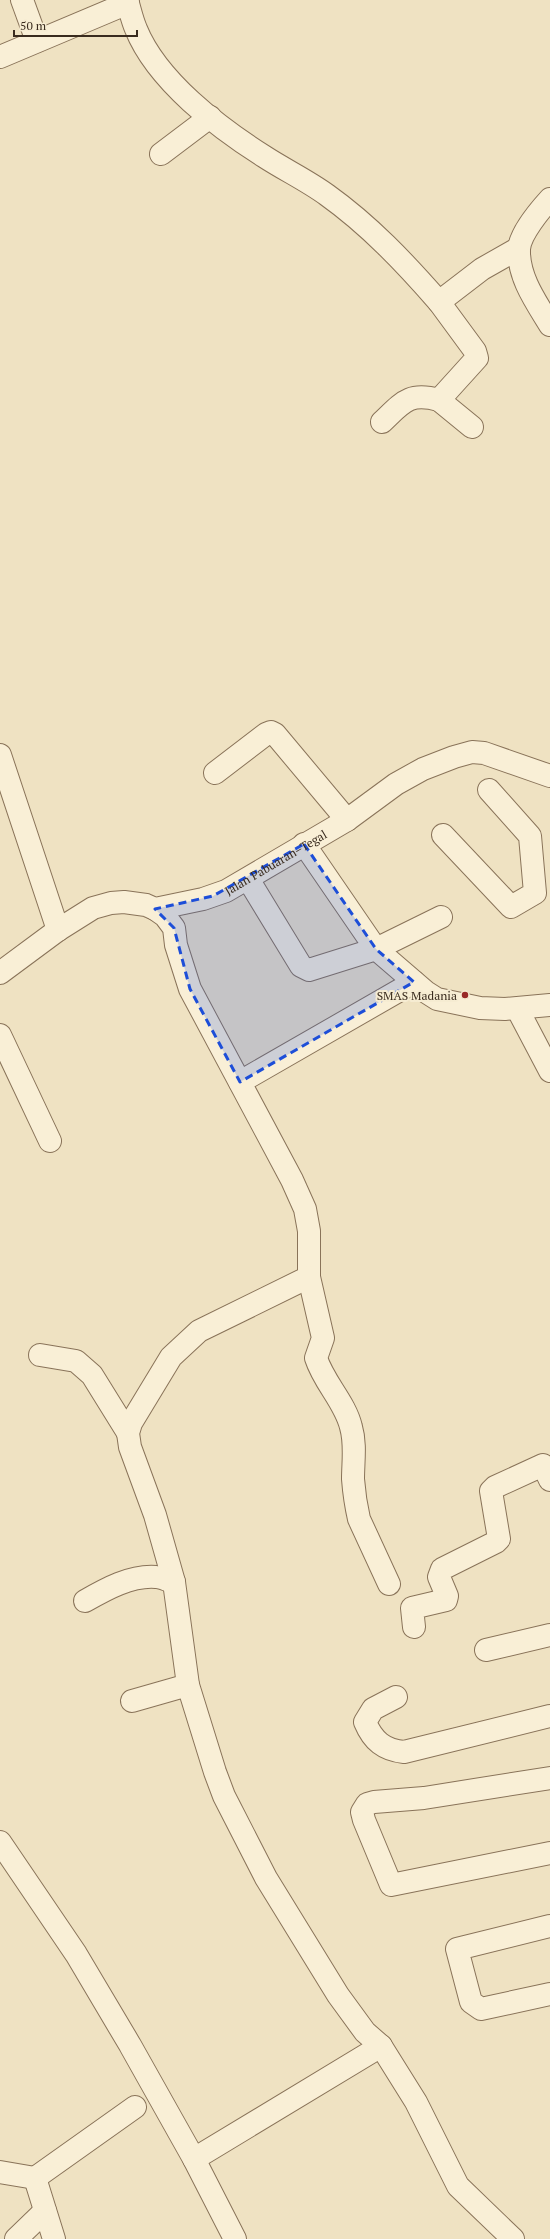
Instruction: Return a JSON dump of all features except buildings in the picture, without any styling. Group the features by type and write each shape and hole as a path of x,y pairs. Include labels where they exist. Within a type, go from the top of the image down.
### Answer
{"street":[{"path":"22,0 37,41"},
{"path":"0,57 127,2 136,29 147,50 180,91 195,106 264,156 326,195 354,216 416,276 439,302 475,351 477,358 439,400"},
{"path":"161,154 210,117"},
{"path":"550,199 532,222 519,248 522,272 528,288 550,325"},
{"path":"439,302 482,269 519,248"},
{"path":"382,422 401,404 412,398 422,396 439,400 472,427"},
{"path":"215,773 266,734 271,732 275,734 347,820"},
{"name":"Jalan Pabuaran–Tegal","path":"155,909 213,896 248,879 304,844 347,820 396,784 423,769 472,752 484,754 550,776"},
{"path":"0,755 58,930"},
{"path":"443,835 511,906 543,895 530,836 489,790"},
{"path":"304,844 376,949 414,982 437,999 480,1008 550,1005"},
{"path":"248,879 301,966 309,970 376,949 441,917"},
{"path":"0,973 58,930 93,908 111,903 134,902 155,909 165,916 174,928 176,945 190,989 240,1082 305,1209 310,1245 309,1277 323,1338 316,1358 348,1416 354,1441 353,1480 357,1509 361,1523 389,1584"},
{"path":"240,1082 414,982"},
{"path":"520,1014 550,1071"},
{"path":"0,1035 50,1141"},
{"path":"128,1433 131,1423 171,1357 199,1331 309,1277"},
{"path":"40,1354 76,1361 87,1370 92,1375 128,1433 130,1447 155,1515 174,1582 188,1685 224,1796 266,1878 338,1995 365,2032 381,2046 416,2102 458,2186 513,2239"},
{"path":"414,1627 412,1608 446,1600 447,1596 439,1577 442,1569 496,1542 499,1539 491,1491 495,1487 543,1465 550,1480"},
{"path":"85,1601 117,1584 138,1579 156,1577 174,1582"},
{"path":"486,1650 550,1635"},
{"path":"132,1701 188,1685"},
{"path":"396,1697 372,1709 365,1722 372,1736 383,1748 395,1751 404,1752 550,1716"},
{"path":"550,1778 424,1798 374,1802 367,1804 362,1812 391,1886 550,1853"},
{"path":"0,1842 76,1954 130,2045 194,2159 235,2239"},
{"path":"550,1926 457,1949 472,2002 480,2009 550,1994"},
{"path":"194,2159 381,2046"},
{"path":"0,2172 35,2178 135,2107"},
{"path":"35,2178 54,2239"},
{"path":"16,2239 45,2211"}],"highlighted area":[{"path":"304,844 376,949 414,982 240,1082 190,989 174,928 155,909 213,896"}],"place":[{"name":"SMAS Madania","path":"465,995"}]}
